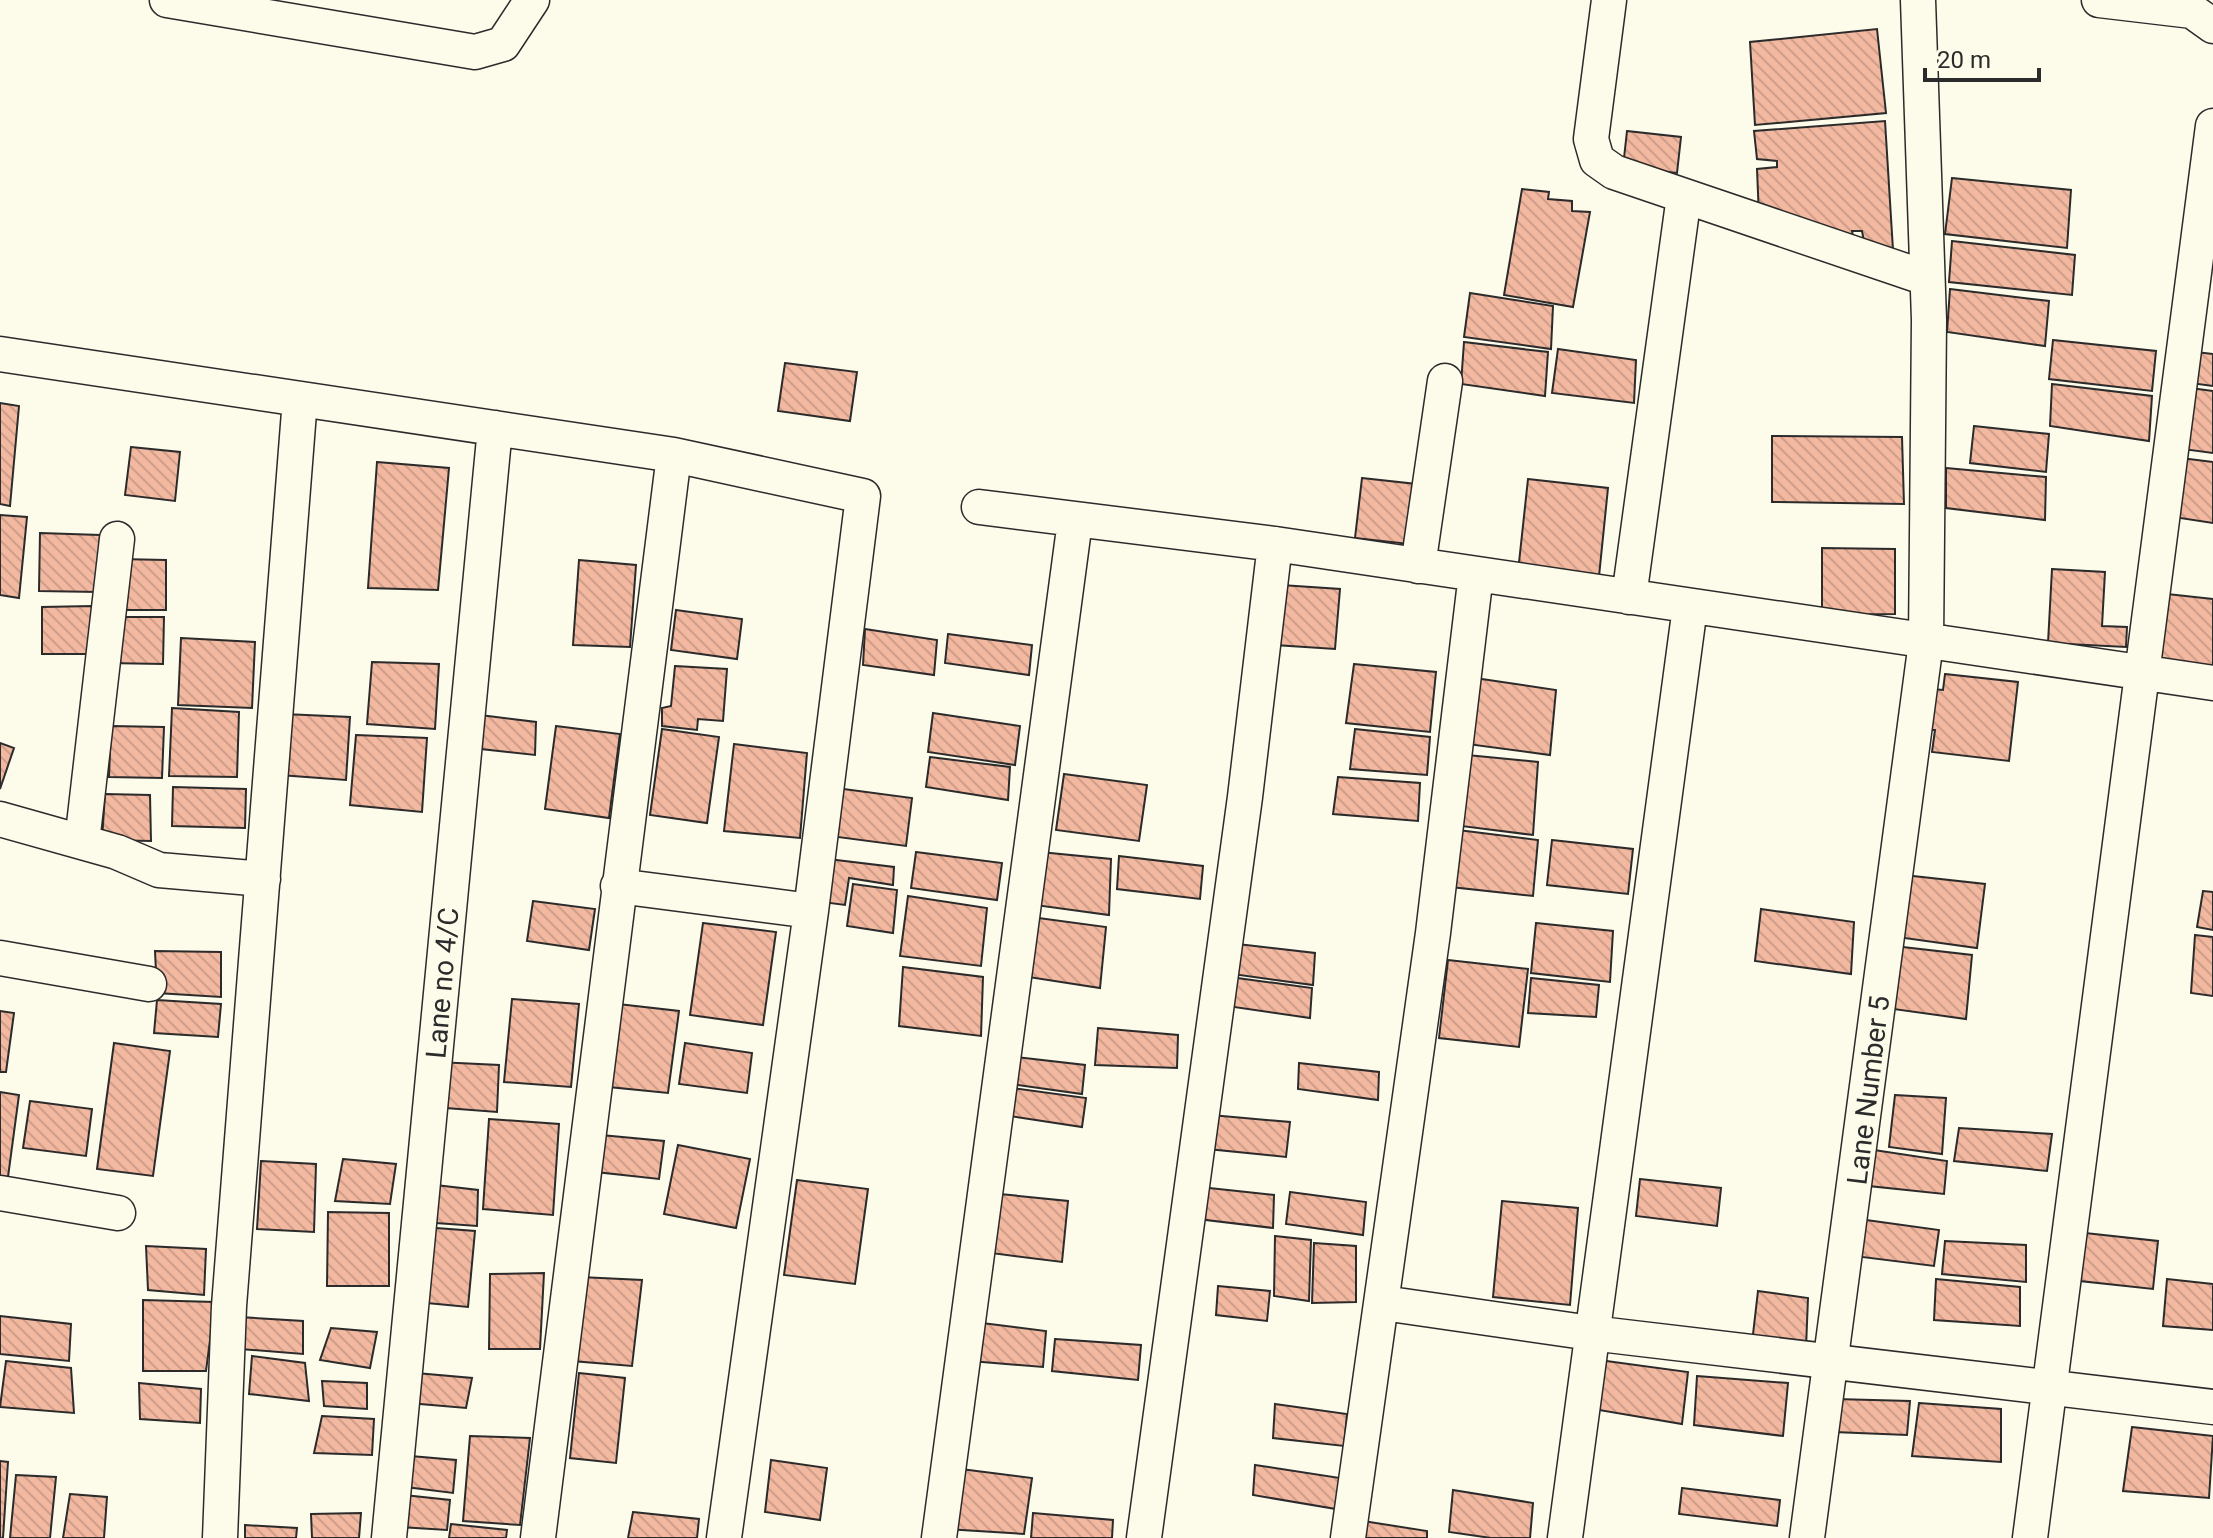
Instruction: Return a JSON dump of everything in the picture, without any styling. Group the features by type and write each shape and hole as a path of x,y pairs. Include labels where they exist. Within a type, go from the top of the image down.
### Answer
{"street":[{"path":"167,0 475,52 503,44 532,0"},
{"path":"1609,0 1591,139 1597,160 1614,172 1926,278"},
{"name":"Lane Number 5","path":"1807,1538 1926,642 1926,278 1918,0"},
{"path":"2099,0 2192,11 2213,26"},
{"path":"2030,1538 2140,673 2200,331 2213,126"},
{"path":"1629,597 1684,196"},
{"path":"0,354 674,455 863,496 811,911 724,1538"},
{"path":"1418,566 1445,381"},
{"path":"220,1538 229,1306 300,399"},
{"name":"Lane no 4/C","path":"389,1538 495,428"},
{"path":"538,1538 674,455"},
{"path":"979,507 1275,544 2213,683"},
{"path":"939,1538 1075,521"},
{"path":"82,842 117,539"},
{"path":"1144,1538 1243,812 1275,544"},
{"path":"1348,1538 1383,1303 1476,574"},
{"path":"1565,1538 1690,607"},
{"path":"0,819 82,842 159,870 263,879"},
{"path":"618,886 811,911"},
{"path":"0,958 149,984"},
{"path":"0,1193 118,1213"},
{"path":"1383,1303 1591,1333 2213,1407"}],"building":[{"path":"1877,29 1886,113 1755,125 1750,42"},
{"path":"1885,121 1893,250 1866,252 1862,231 1852,231 1854,241 1759,217 1757,169 1777,167 1777,161 1757,159 1754,131"},
{"path":"1627,131 1681,137 1677,173 1623,167"},
{"path":"1952,178 2071,190 2067,248 1945,234"},
{"path":"1522,189 1549,192 1548,199 1572,201 1572,211 1590,212 1573,307 1504,295"},
{"path":"1952,241 2075,255 2072,295 1949,282"},
{"path":"1950,289 2049,301 2045,346 1947,332"},
{"path":"1470,293 1553,306 1551,349 1464,337"},
{"path":"2053,340 2156,351 2152,391 2049,379"},
{"path":"1464,342 1548,352 1545,396 1461,384"},
{"path":"1558,349 1636,360 1634,403 1552,393"},
{"path":"2187,351 2213,354 2213,386 2183,382"},
{"path":"785,363 857,372 850,421 778,411"},
{"path":"2052,384 2152,396 2149,441 2050,426"},
{"path":"2183,387 2213,391 2213,453 2175,448"},
{"path":"0,403 19,406 10,506 0,504"},
{"path":"1974,426 2049,434 2046,472 1970,463"},
{"path":"1772,436 1902,437 1904,504 1772,502"},
{"path":"131,447 180,452 175,501 125,495"},
{"path":"2173,457 2213,462 2213,523 2167,516"},
{"path":"377,462 449,468 438,590 368,588"},
{"path":"1946,468 2046,477 2045,520 1946,508"},
{"path":"1362,478 1416,484 1409,544 1355,538"},
{"path":"1528,479 1608,488 1598,586 1518,572"},
{"path":"0,515 27,517 19,598 0,595"},
{"path":"40,533 100,535 98,592 39,591"},
{"path":"1822,548 1895,549 1895,614 1822,615"},
{"path":"119,559 166,560 166,610 116,610"},
{"path":"579,560 636,565 630,647 573,645"},
{"path":"2052,569 2105,572 2102,626 2127,627 2126,647 2048,643"},
{"path":"1281,585 1340,589 1335,649 1275,645"},
{"path":"2158,593 2213,599 2213,669 2151,658"},
{"path":"92,606 92,654 42,654 42,607"},
{"path":"676,610 742,619 737,659 671,650"},
{"path":"111,617 164,617 163,664 107,663"},
{"path":"865,629 937,640 934,675 863,665"},
{"path":"948,634 1032,645 1029,675 945,663"},
{"path":"181,638 255,642 252,708 178,705"},
{"path":"372,662 439,664 435,729 367,724"},
{"path":"1354,664 1436,672 1430,732 1346,723"},
{"path":"675,666 727,669 723,721 698,719 697,730 662,726 662,708 671,706"},
{"path":"1945,674 2018,682 2009,761 1932,752 1935,730 1929,730 1933,689 1943,690"},
{"path":"1475,678 1556,690 1550,755 1467,744"},
{"path":"172,708 239,712 237,777 169,776"},
{"path":"933,713 1020,726 1015,765 928,752"},
{"path":"284,714 350,717 346,780 280,775"},
{"path":"472,714 536,722 535,755 472,748"},
{"path":"111,726 164,727 162,778 109,777"},
{"path":"556,726 620,734 609,818 545,809"},
{"path":"662,729 719,737 707,823 650,815"},
{"path":"1355,729 1430,737 1427,775 1350,769"},
{"path":"356,735 427,738 422,812 350,805"},
{"path":"0,743 14,748 0,789"},
{"path":"734,744 807,753 800,838 724,831"},
{"path":"1467,755 1538,762 1533,835 1461,826"},
{"path":"930,757 1010,767 1008,800 926,787"},
{"path":"1064,774 1147,785 1139,841 1056,830"},
{"path":"1338,777 1420,783 1418,821 1333,814"},
{"path":"173,787 246,789 245,828 172,826"},
{"path":"836,788 912,798 906,846 830,836"},
{"path":"105,794 150,795 151,841 102,840"},
{"path":"1458,830 1538,840 1533,896 1451,887"},
{"path":"1552,840 1633,849 1628,894 1547,885"},
{"path":"916,852 1002,863 997,900 911,888"},
{"path":"1040,852 1111,859 1109,915 1035,905"},
{"path":"1119,856 1203,866 1200,899 1117,889"},
{"path":"828,859 894,867 893,885 849,878 845,905 822,902"},
{"path":"1904,875 1985,884 1977,948 1897,937"},
{"path":"853,884 897,890 893,933 847,926"},
{"path":"2203,891 2213,892 2213,930 2197,927"},
{"path":"908,896 987,908 981,966 900,956"},
{"path":"533,901 595,909 589,950 527,941"},
{"path":"1761,909 1854,922 1851,974 1755,961"},
{"path":"1031,917 1106,927 1100,988 1022,976"},
{"path":"703,923 776,932 763,1025 690,1015"},
{"path":"1536,923 1613,931 1610,982 1531,973"},
{"path":"2195,935 2213,937 2213,996 2191,993"},
{"path":"1229,943 1315,953 1313,985 1225,973"},
{"path":"1894,946 1972,955 1966,1019 1886,1008"},
{"path":"155,951 221,952 221,997 157,993"},
{"path":"1448,960 1528,969 1519,1047 1439,1038"},
{"path":"903,967 983,977 981,1036 899,1026"},
{"path":"1230,977 1312,988 1310,1018 1227,1006"},
{"path":"1531,978 1599,985 1596,1017 1528,1013"},
{"path":"512,999 579,1004 571,1087 504,1082"},
{"path":"157,1000 221,1004 218,1037 154,1033"},
{"path":"618,1004 679,1011 668,1093 609,1087"},
{"path":"0,1011 14,1013 6,1072 0,1072"},
{"path":"1098,1028 1178,1035 1177,1068 1095,1065"},
{"path":"114,1043 170,1051 153,1176 97,1169"},
{"path":"685,1043 752,1053 747,1093 679,1084"},
{"path":"1008,1056 1085,1065 1082,1094 1004,1083"},
{"path":"437,1062 499,1065 497,1112 433,1107"},
{"path":"1299,1063 1379,1072 1378,1100 1298,1089"},
{"path":"1005,1087 1086,1098 1082,1127 1003,1115"},
{"path":"0,1092 19,1095 8,1177 0,1176"},
{"path":"1895,1095 1946,1098 1942,1154 1889,1147"},
{"path":"30,1101 92,1109 86,1156 23,1148"},
{"path":"1211,1115 1290,1122 1286,1157 1208,1149"},
{"path":"489,1119 559,1124 553,1215 483,1209"},
{"path":"1959,1128 2052,1134 2047,1171 1954,1161"},
{"path":"601,1135 664,1141 659,1179 596,1172"},
{"path":"678,1145 750,1159 736,1228 664,1214"},
{"path":"1874,1150 1947,1161 1944,1194 1869,1186"},
{"path":"343,1159 396,1164 390,1204 335,1201"},
{"path":"261,1161 316,1164 314,1232 257,1229"},
{"path":"1640,1179 1721,1188 1717,1226 1636,1216"},
{"path":"797,1180 868,1189 855,1284 784,1275"},
{"path":"427,1184 478,1190 477,1226 422,1222"},
{"path":"1200,1187 1274,1195 1273,1228 1198,1219"},
{"path":"1290,1192 1366,1202 1363,1235 1286,1224"},
{"path":"1000,1194 1068,1201 1062,1262 991,1253"},
{"path":"1502,1201 1578,1208 1570,1305 1493,1297"},
{"path":"328,1212 389,1213 389,1286 327,1286"},
{"path":"1859,1219 1939,1230 1934,1266 1854,1256"},
{"path":"423,1227 475,1231 468,1307 417,1302"},
{"path":"2085,1233 2158,1241 2153,1289 2080,1281"},
{"path":"1275,1236 1311,1240 1309,1301 1274,1296"},
{"path":"1945,1241 2026,1245 2026,1282 1942,1274"},
{"path":"1314,1243 1356,1246 1356,1302 1312,1303"},
{"path":"146,1246 206,1249 204,1295 148,1290"},
{"path":"544,1273 540,1349 489,1349 490,1274"},
{"path":"580,1277 642,1280 632,1366 572,1361"},
{"path":"1936,1279 2020,1287 2020,1326 1934,1320"},
{"path":"2167,1279 2213,1284 2213,1330 2163,1326"},
{"path":"1218,1286 1270,1291 1267,1321 1216,1315"},
{"path":"1758,1291 1808,1298 1806,1348 1752,1343"},
{"path":"143,1300 215,1302 206,1371 143,1371"},
{"path":"0,1316 71,1324 69,1361 0,1354"},
{"path":"240,1317 303,1321 303,1354 240,1349"},
{"path":"974,1322 1046,1331 1043,1367 971,1361"},
{"path":"331,1328 377,1332 370,1368 320,1360"},
{"path":"1055,1339 1141,1345 1138,1380 1052,1371"},
{"path":"252,1356 305,1363 309,1401 249,1394"},
{"path":"1599,1360 1688,1372 1682,1424 1593,1409"},
{"path":"6,1361 71,1368 74,1413 0,1407"},
{"path":"416,1373 472,1378 466,1408 409,1403"},
{"path":"579,1373 625,1378 616,1463 570,1458"},
{"path":"1697,1376 1788,1383 1783,1436 1694,1425"},
{"path":"322,1381 367,1383 367,1409 324,1406"},
{"path":"139,1383 201,1389 200,1423 140,1419"},
{"path":"1835,1399 1910,1401 1907,1435 1834,1432"},
{"path":"1919,1403 2001,1409 2001,1462 1912,1456"},
{"path":"1275,1404 1347,1414 1344,1446 1273,1438"},
{"path":"322,1416 374,1419 372,1455 314,1453"},
{"path":"2132,1427 2213,1436 2209,1498 2123,1491"},
{"path":"470,1436 530,1438 520,1525 463,1521"},
{"path":"399,1455 456,1460 453,1493 398,1486"},
{"path":"771,1460 827,1468 820,1520 765,1512"},
{"path":"0,1461 8,1462 3,1538 0,1538"},
{"path":"1255,1465 1340,1478 1336,1509 1253,1495"},
{"path":"953,1468 1032,1478 1024,1534 946,1529"},
{"path":"16,1475 56,1477 50,1538 10,1538"},
{"path":"1682,1488 1780,1500 1777,1526 1679,1514"},
{"path":"1453,1490 1533,1503 1530,1538 1491,1538 1449,1532"},
{"path":"70,1494 107,1497 104,1538 63,1538"},
{"path":"404,1495 450,1500 447,1530 400,1527"},
{"path":"633,1512 699,1519 697,1538 628,1538"},
{"path":"361,1513 359,1538 312,1538 311,1514"},
{"path":"1033,1513 1113,1520 1112,1538 1031,1538"},
{"path":"1363,1521 1427,1531 1427,1538 1361,1538"},
{"path":"451,1524 507,1530 506,1538 449,1538"},
{"path":"245,1525 297,1528 296,1538 245,1538"}]}
